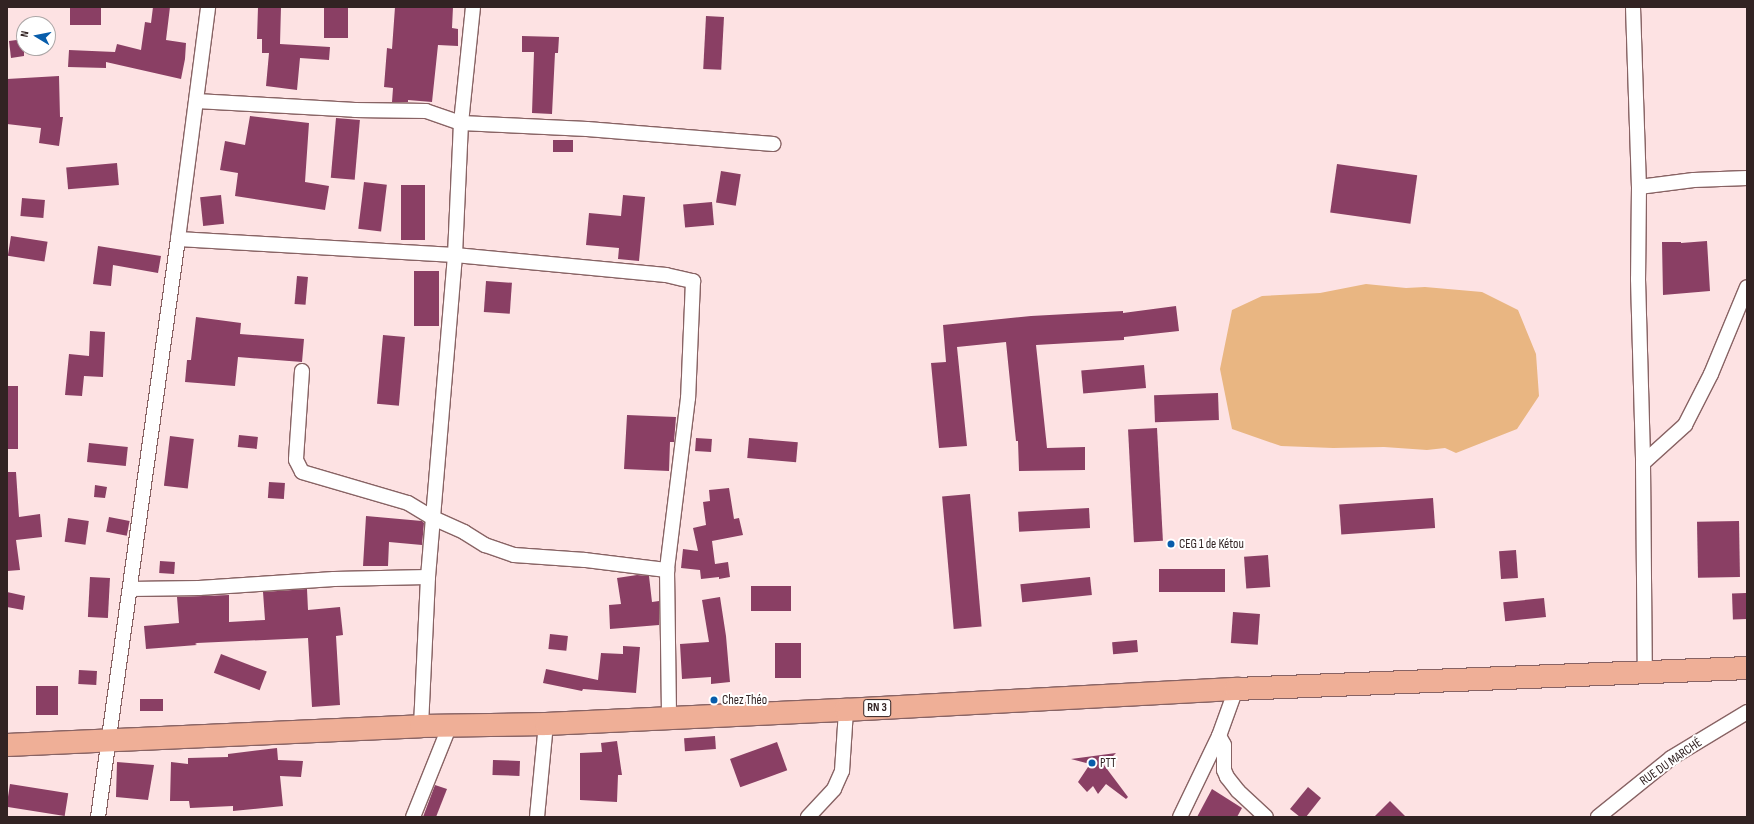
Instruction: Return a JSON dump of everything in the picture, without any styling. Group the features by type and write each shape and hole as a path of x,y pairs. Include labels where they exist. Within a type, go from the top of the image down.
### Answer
{"main road":[{"name":"RN 3","path":"7,745 421,726 546,724 846,710 1236,689 1645,674 1747,668"}],"street":[{"path":"98,817 178,239 208,7"},
{"path":"421,726 428,577 455,255 461,123 473,7"},
{"path":"1633,7 1639,186 1638,279 1643,463 1645,674"},
{"path":"196,101 355,110 426,112 461,123 587,129 773,144"},
{"path":"1639,186 1694,180 1747,178"},
{"path":"178,239 455,255 666,275 694,281 688,398 667,570 669,718"},
{"path":"1643,463 1684,425 1711,374 1747,287"},
{"path":"302,371 296,460 302,472 408,503 433,518 464,532 484,545 514,555 585,560 667,570"},
{"path":"130,589 199,588 334,579 428,577"},
{"path":"1180,817 1182,808 1219,736 1236,689"},
{"path":"808,817 824,802 834,789 842,771 846,710"},
{"name":"RUE DU MARCHÉ","path":"1598,817 1671,758 1747,712"},
{"path":"537,817 546,724"},
{"path":"413,817 450,726"},
{"path":"1219,736 1224,745 1224,770 1227,777 1238,791 1266,817"},
{"path":"824,802 825,817"}],"shaded area":[{"path":"1366,284 1406,288 1425,287 1482,292 1518,310 1536,354 1539,396 1517,429 1456,453 1445,448 1427,450 1384,447 1333,448 1281,446 1232,429 1220,369 1232,310 1262,296 1320,293"}],"building":[{"path":"70,7 101,7 101,25 70,25"},
{"path":"153,7 170,7 166,40 186,43 185,59 181,79 106,62 106,68 68,67 69,50 115,52 117,44 141,50 145,22 151,23"},
{"path":"258,7 281,7 280,44 330,47 329,60 300,58 297,90 266,86 269,53 262,53 262,39 257,39"},
{"path":"324,7 348,7 348,38 324,38"},
{"path":"395,7 453,7 452,28 458,29 458,46 438,45 432,102 408,100 408,102 392,102 393,88 384,87 387,48 392,49"},
{"path":"706,16 724,17 721,70 703,69"},
{"path":"522,36 559,37 558,53 555,53 552,114 532,113 534,52 522,52"},
{"path":"16,40 16,56 24,56 11,58 9,41"},
{"path":"59,76 60,117 63,117 59,146 39,143 41,128 7,124 7,79"},
{"path":"250,116 309,123 305,182 329,186 325,210 235,196 238,173 220,170 225,141 245,145"},
{"path":"336,118 360,120 355,180 331,178"},
{"path":"553,140 573,140 573,152 553,152"},
{"path":"117,163 119,185 68,189 66,167"},
{"path":"1337,164 1417,175 1410,224 1330,213"},
{"path":"721,171 741,174 736,206 716,203"},
{"path":"364,182 387,185 381,231 358,229"},
{"path":"401,185 425,185 425,240 401,240"},
{"path":"221,195 224,224 203,226 200,197"},
{"path":"623,195 645,197 639,261 618,259 619,248 586,245 589,213 621,216"},
{"path":"22,198 45,200 43,218 20,216"},
{"path":"712,202 714,225 685,227 683,205"},
{"path":"11,236 48,242 44,262 8,256"},
{"path":"1707,241 1710,291 1663,295 1662,242 1681,243"},
{"path":"98,246 161,256 158,273 113,265 111,286 93,284"},
{"path":"414,271 439,271 439,326 414,326"},
{"path":"297,276 308,277 306,305 295,304"},
{"path":"486,281 512,283 510,314 484,312"},
{"path":"1176,306 1179,331 1124,337 1124,340 1036,345 1047,448 1085,447 1085,470 1019,471 1018,441 1016,441 1006,342 957,347 967,446 939,448 931,363 946,362 943,325 1031,316 1123,311 1123,313"},
{"path":"196,317 241,323 240,334 304,339 302,362 238,357 235,386 185,382 187,360 191,360"},
{"path":"90,331 105,332 103,377 84,376 82,396 65,395 69,354 89,356"},
{"path":"383,335 405,337 399,406 377,404"},
{"path":"1144,365 1146,388 1083,393 1081,370"},
{"path":"7,386 18,386 18,449 7,449"},
{"path":"1218,393 1219,420 1155,422 1154,395"},
{"path":"627,415 676,417 674,442 670,442 669,471 624,469"},
{"path":"1157,428 1163,541 1134,542 1128,430"},
{"path":"239,435 258,437 257,449 238,447"},
{"path":"170,436 194,439 188,489 164,486"},
{"path":"696,438 712,439 711,452 695,451"},
{"path":"749,438 798,442 796,462 747,458"},
{"path":"89,443 128,447 126,466 87,462"},
{"path":"7,472 16,472 19,517 40,514 42,537 16,540 20,570 7,571"},
{"path":"269,482 285,483 284,499 268,498"},
{"path":"95,485 107,487 105,498 94,497"},
{"path":"729,488 734,519 739,518 743,535 712,541 715,564 728,562 730,577 719,579 719,577 701,579 700,570 681,568 683,549 698,551 693,528 706,525 703,502 710,501 709,490"},
{"path":"970,494 982,626 954,629 942,496"},
{"path":"1433,498 1435,528 1341,534 1339,505"},
{"path":"1089,508 1090,528 1019,532 1018,512"},
{"path":"366,516 422,521 424,523 422,545 389,542 388,566 363,566"},
{"path":"109,517 130,521 127,536 106,532"},
{"path":"68,518 89,521 85,545 65,542"},
{"path":"1739,521 1740,577 1698,578 1697,522"},
{"path":"1516,550 1518,578 1501,579 1499,551"},
{"path":"1268,555 1270,587 1246,589 1244,557"},
{"path":"160,561 175,562 174,574 159,573"},
{"path":"1159,569 1225,569 1225,592 1159,592"},
{"path":"637,575 649,576 652,602 659,601 659,625 610,629 609,605 621,604 617,578"},
{"path":"90,577 110,578 108,618 88,617"},
{"path":"1090,577 1092,595 1022,602 1020,584"},
{"path":"751,586 791,586 791,611 751,611"},
{"path":"307,589 308,610 340,607 343,635 336,636 340,705 312,707 308,638 197,643 195,644 197,645 146,649 144,626 179,623 177,597 229,595 229,622 265,620 263,592"},
{"path":"7,592 25,596 23,610 7,607"},
{"path":"1732,593 1746,593 1747,619 1733,619"},
{"path":"720,597 726,636 730,682 711,684 711,677 682,679 680,644 709,642 702,600"},
{"path":"1544,598 1546,617 1505,621 1503,602"},
{"path":"1233,612 1260,614 1258,645 1231,643"},
{"path":"550,634 568,636 566,651 548,649"},
{"path":"1137,640 1138,652 1113,654 1112,642"},
{"path":"775,643 801,643 801,678 775,678"},
{"path":"623,646 640,647 636,693 583,689 582,691 543,683 546,669 598,680 601,653 623,654"},
{"path":"221,654 267,672 260,690 214,673"},
{"path":"79,670 97,671 96,685 78,684"},
{"path":"36,686 58,686 58,715 36,715"},
{"path":"140,699 163,699 163,711 140,711"},
{"path":"715,736 716,749 685,751 684,738"},
{"path":"617,741 622,775 618,775 617,802 580,800 580,753 602,752 601,743"},
{"path":"777,742 787,770 740,787 730,759"},
{"path":"277,748 278,760 303,761 301,777 280,776 283,806 233,811 233,806 190,808 189,801 170,801 171,762 188,764 188,758 228,757 228,754"},
{"path":"1116,753 1104,765 1128,797 1126,799 1106,784 1098,794 1093,786 1087,792 1078,782 1090,764 1071,759"},
{"path":"493,760 520,761 519,776 492,775"},
{"path":"117,762 154,765 148,800 116,797"},
{"path":"10,784 68,793 65,816 7,807"},
{"path":"435,785 447,789 436,817 423,817"},
{"path":"1308,787 1321,798 1306,817 1300,817 1290,809"},
{"path":"1212,789 1242,808 1237,817 1197,817"},
{"path":"1390,801 1406,817 1374,817"}],"place":[{"name":"CEG 1 de Kétou","path":"1171,544"},
{"name":"Chez Théo","path":"714,700"},
{"name":"PTT","path":"1092,763"}]}
